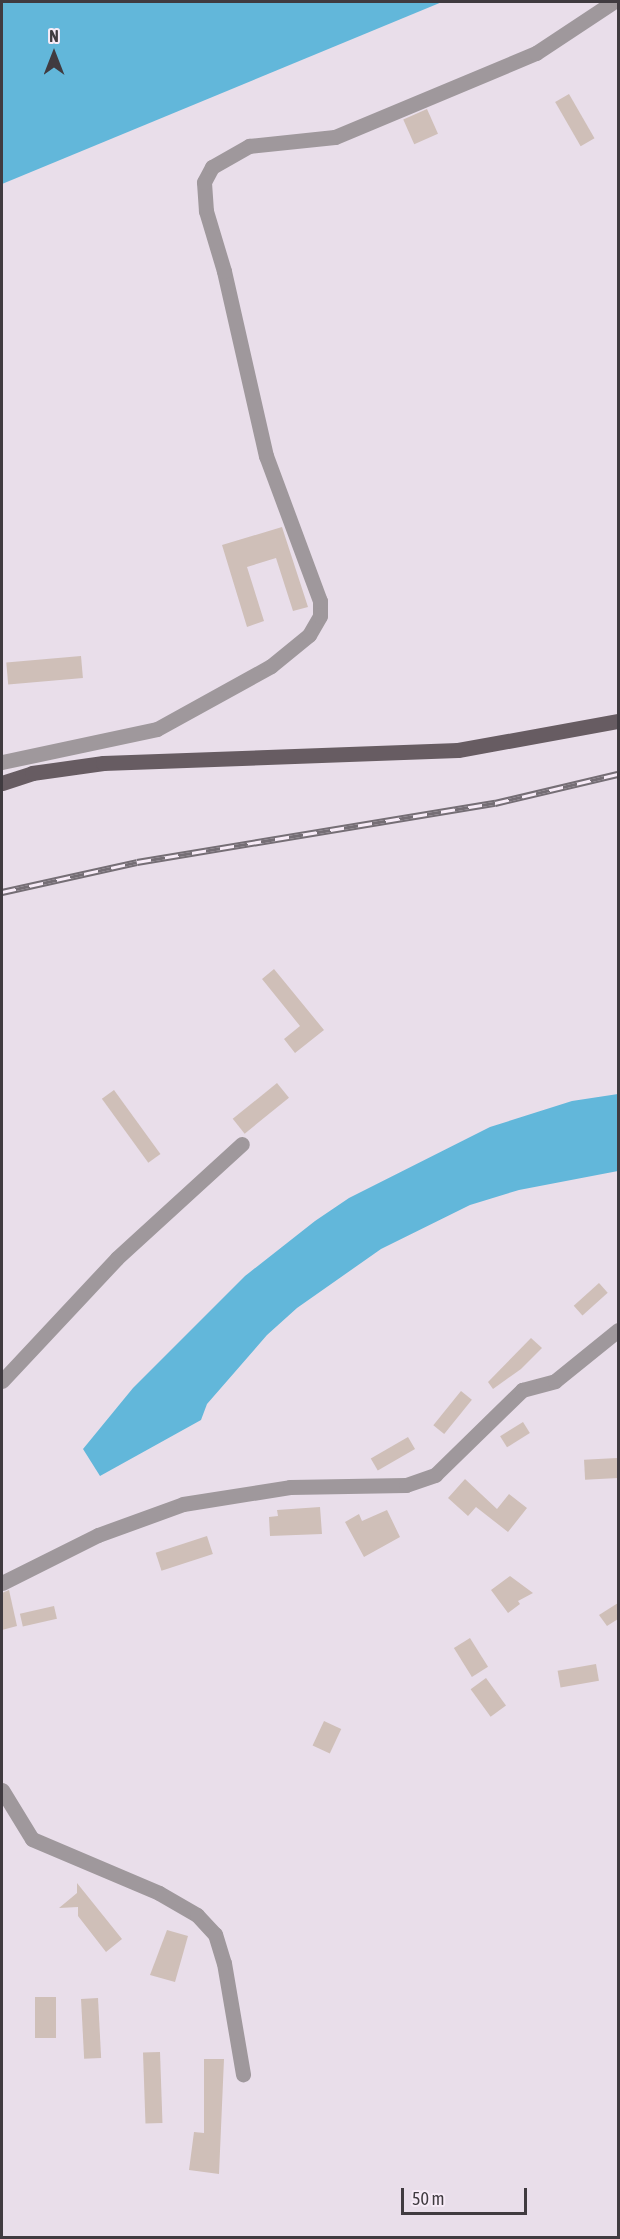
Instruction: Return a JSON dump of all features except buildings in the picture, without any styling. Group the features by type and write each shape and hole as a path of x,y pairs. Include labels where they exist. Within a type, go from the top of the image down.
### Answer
{"main road":[{"path":"2,783 32,773 103,763 458,750 618,721"}],"street":[{"path":"2,762 45,751 115,741 157,729 271,666 309,635 320,616 320,601 266,456 224,272 206,211 204,182 212,167 249,146 335,138 536,53 613,2"},
{"path":"2,1381 117,1258 242,1143"},
{"path":"2,1583 98,1534 183,1504 290,1487 406,1485 435,1475 522,1390 555,1381 618,1330"},
{"path":"2,1790 32,1839 159,1893 197,1915 215,1934 224,1963 243,2074"}],"water":[{"path":"2,2 442,2 2,184"},
{"path":"618,1094 618,1171 519,1190 470,1205 381,1249 297,1308 267,1335 207,1404 201,1420 100,1476 83,1449 133,1388 245,1276 315,1221 349,1198 490,1127 572,1101"}],"railway":[{"path":"2,892 137,862 495,803 618,774"}]}
